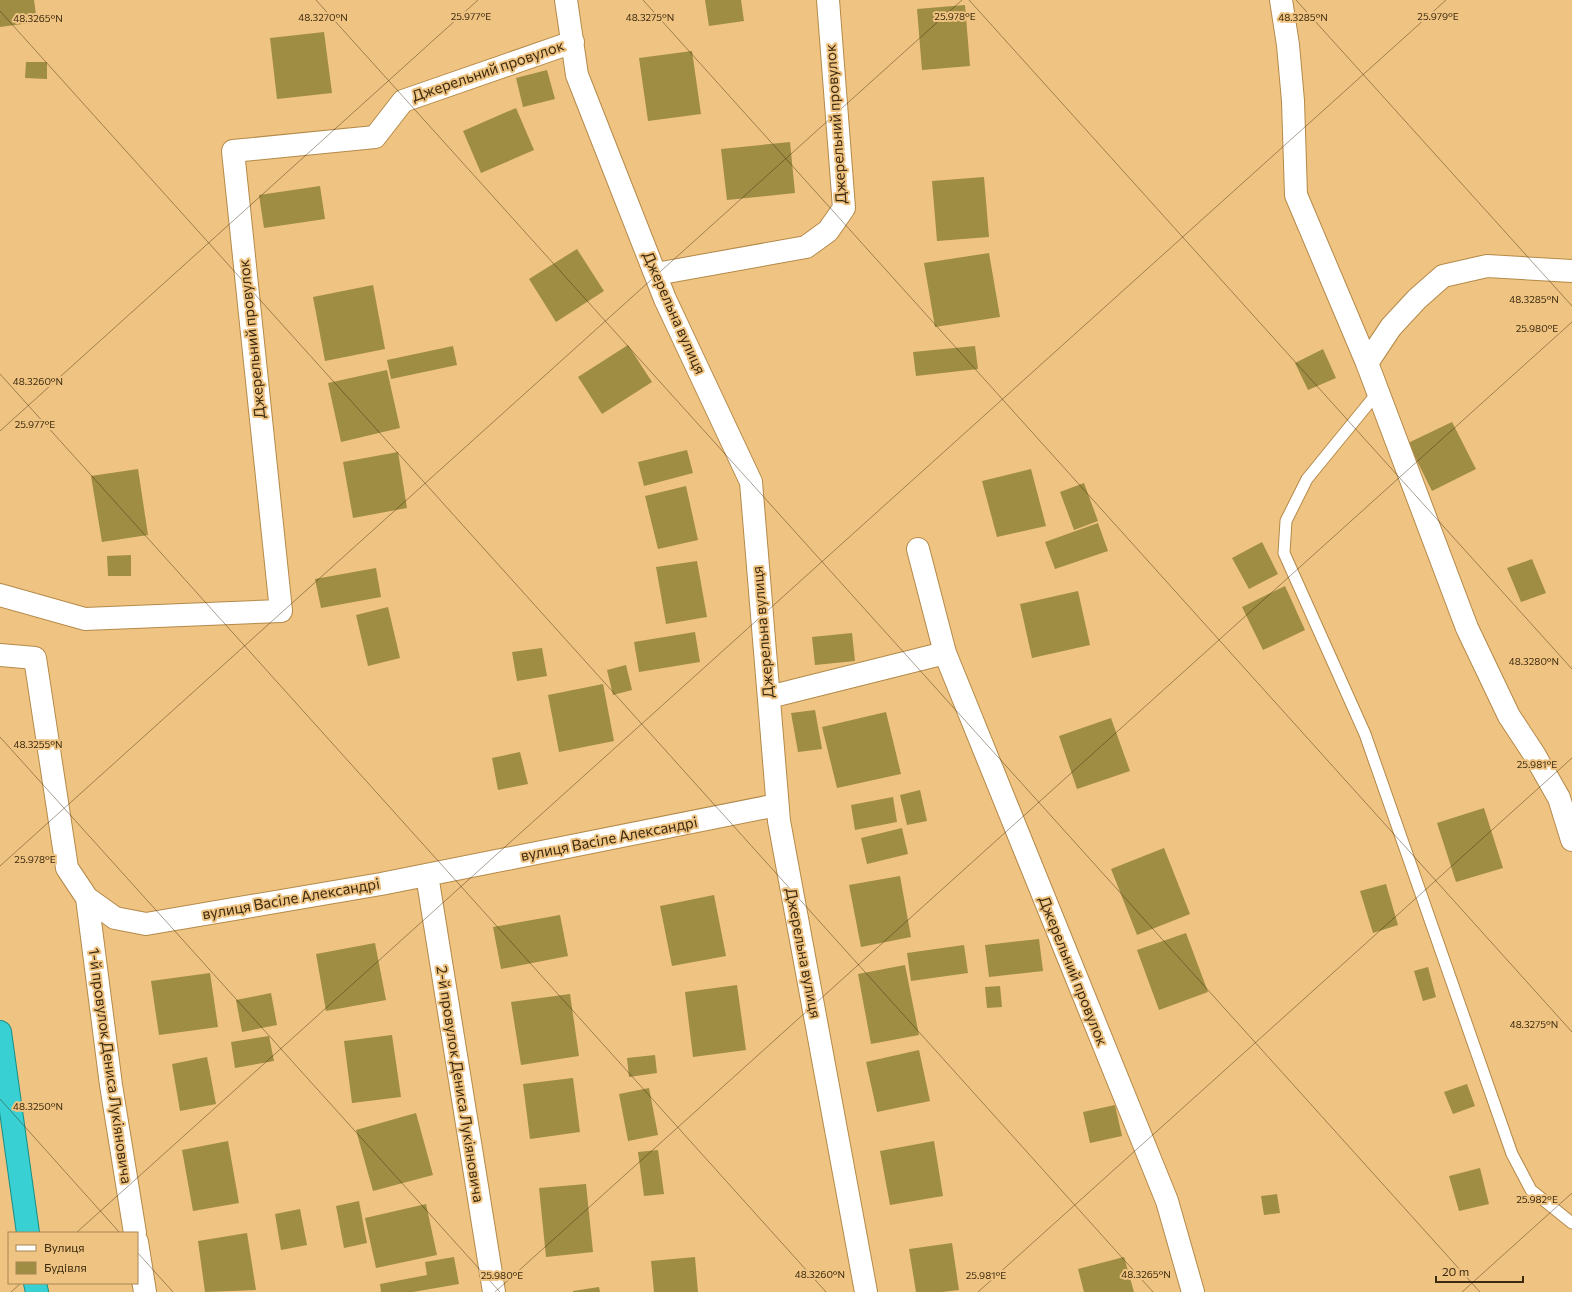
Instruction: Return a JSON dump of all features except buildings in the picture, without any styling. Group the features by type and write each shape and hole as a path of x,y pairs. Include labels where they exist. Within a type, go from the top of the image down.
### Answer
{"highway":[{"path":"0,1032 28,1232"}],"street":[{"name":"Джерельна вулиця","path":"566,0 577,75 656,274 751,482 779,821 866,1292"},
{"name":"Джерельний провулок","path":"656,274 806,248 828,231 844,208 828,0"},
{"path":"1281,0 1288,45 1293,101 1296,195 1367,363 1466,628 1509,716 1534,754 1559,798 1572,840"},
{"name":"Джерельний провулок","path":"0,595 85,619 281,611 233,151 375,137 403,101 573,42"},
{"path":"1367,363 1391,327 1417,299 1443,276 1487,266 1572,271"},
{"name":"Джерельний провулок","path":"918,549 945,653 1167,1201 1193,1292"},
{"path":"769,697 945,653"},
{"name":"вулиця Васіле Александрі","path":"0,655 35,658 68,868 87,898 115,918 146,924 427,875 778,805"},
{"name":"2-й провулок Дениса Лукіяновича","path":"427,875 494,1292"},
{"name":"1-й провулок Дениса Лукіяновича","path":"87,898 111,1085 135,1232"},
{"path":"138,1248 145,1292"}],"lane":[{"path":"1378,392 1307,479 1286,521 1284,553 1365,734 1512,1154 1531,1190 1572,1223"}]}
